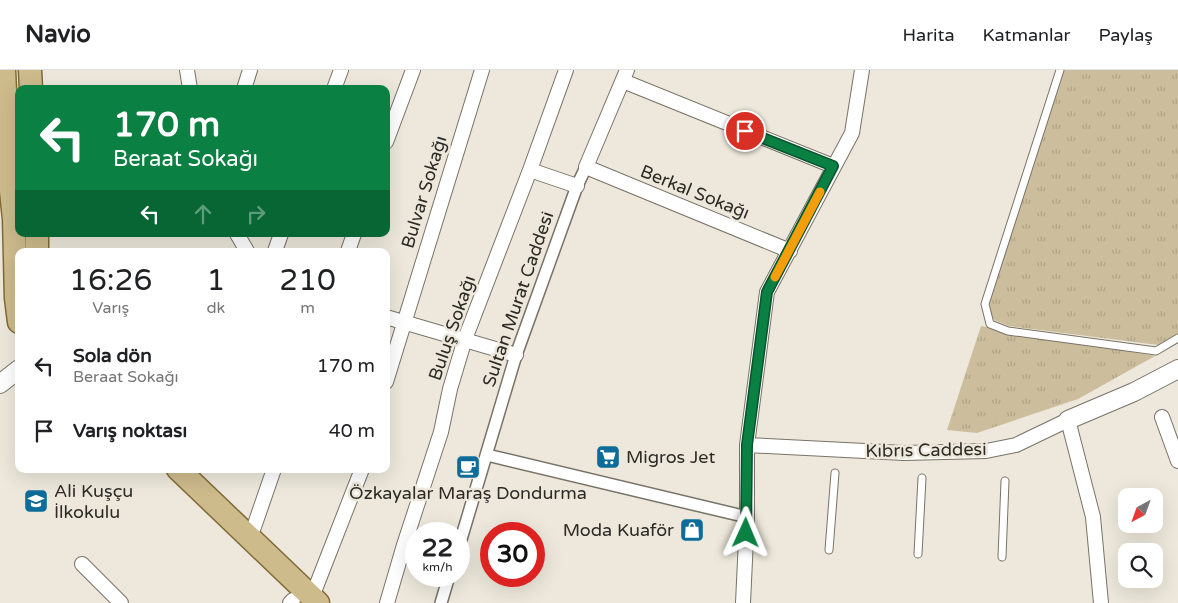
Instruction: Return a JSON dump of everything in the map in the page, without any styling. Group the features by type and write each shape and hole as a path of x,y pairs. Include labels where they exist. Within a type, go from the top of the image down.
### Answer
{"main road":[{"path":"30,70 31,85"},
{"path":"2,74 14,219 11,309"},
{"path":"0,240 14,219"},
{"path":"165,473 302,601"},
{"path":"182,473 248,536 302,601"}],"street":[{"path":"187,70 189,85"},
{"path":"245,85 250,70"},
{"path":"335,85 341,70"},
{"path":"390,131 413,70"},
{"name":"Bulvar Sokağı","path":"390,368 482,70"},
{"name":"Buluş Sokağı","path":"386,603 441,432 450,389 465,339 566,70"},
{"path":"743,603 747,517 747,445 767,292 852,133 862,70"},
{"path":"625,76 833,166"},
{"name":"Sultan Murat Caddesi","path":"466,522 516,355 578,186 625,76"},
{"name":"Berkal Sokağı","path":"586,168 790,251"},
{"path":"530,170 578,186"},
{"path":"239,237 245,248"},
{"path":"390,318 516,355"},
{"name":"Kıbrıs Caddesi","path":"747,445 904,453 986,451 1016,444 1134,392 1178,369"},
{"path":"0,384 15,372"},
{"path":"1162,417 1178,461"},
{"path":"1068,420 1093,518 1101,603"},
{"path":"487,455 747,517"},
{"path":"248,536 254,527 273,473"},
{"path":"302,601 360,473"},
{"path":"82,564 121,603"},
{"path":"441,603 446,587"}],"lane":[{"path":"1060,70 985,304 990,324 1008,332 1156,351 1178,338"},
{"path":"829,550 835,473"},
{"path":"918,554 922,478"},
{"path":"1002,557 1005,481"}],"green space":[{"path":"1062,70 1178,70 1178,334 1158,345 1009,326 994,320 987,305"},
{"path":"981,326 1155,356 1078,399 977,433 947,430"}],"slow traffic":[{"path":"775,277 820,192"}],"place":[{"name":"Migros Jet","path":"608,457"},
{"name":"Özkayalar Maraş Dondurma","path":"468,467"},
{"name":"Ali Kuşçu İlkokulu","path":"36,501"},
{"name":"Moda Kuaför","path":"692,530"}],"route":[{"path":"745,131 833,166 767,292 747,445 746,533"}]}
